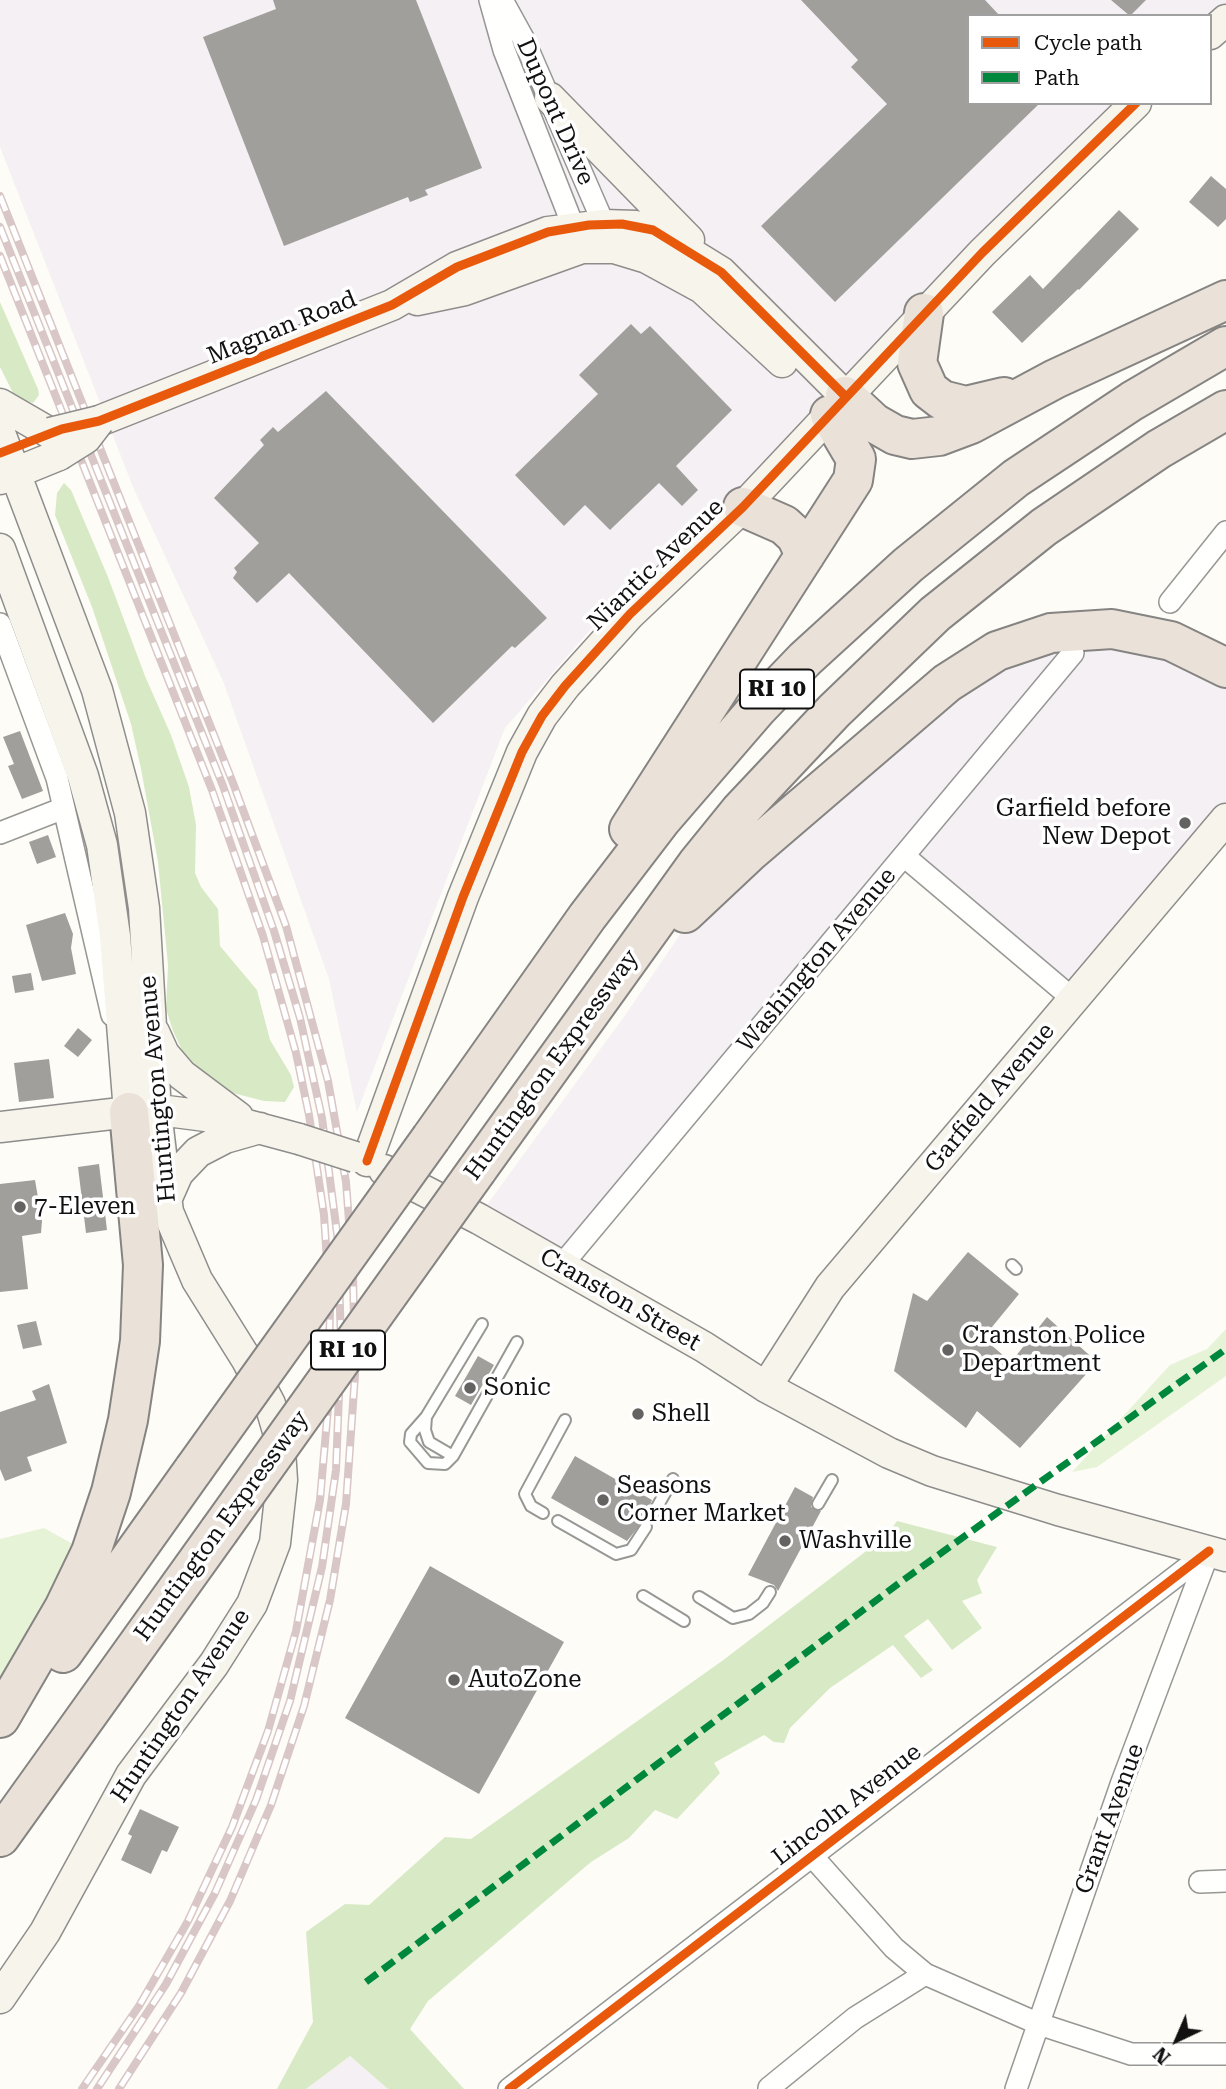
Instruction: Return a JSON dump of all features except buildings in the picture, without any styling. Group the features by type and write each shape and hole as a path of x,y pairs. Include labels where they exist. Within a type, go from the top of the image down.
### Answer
{"highway":[{"path":"837,405 886,431 912,439 930,438 971,424 1055,379 1226,300"},
{"path":"923,313 917,363 925,384 942,400 966,406 984,403 1055,379"},
{"name":"RI 10","path":"0,1741 587,917 710,761 785,679 855,611 929,547 1017,478 1132,401 1226,346"},
{"path":"587,917 638,811 848,489 857,466 837,405"},
{"name":"Huntington Expressway","path":"0,1837 669,902 740,811 884,662 935,614 1044,527 1159,449 1226,410"},
{"path":"743,507 784,525 796,536 806,555"},
{"path":"533,1091 708,889 939,689 980,659 1014,643 1051,632 1112,629 1171,641 1226,668"},
{"path":"0,1718 64,1608 91,1552 111,1492 128,1420 140,1341 143,1278 142,1112"},
{"path":"0,1855 112,1679"}],"main road":[{"path":"1212,32 1226,20"},
{"path":"550,98 809,388 837,405"},
{"name":"Niantic Avenue","path":"361,1159 522,752 542,716 565,685 630,614 743,507 923,313 1134,105"},
{"name":"Magnan Road","path":"4,458 86,438 99,421 392,304 465,290 578,238 609,236 648,258 719,286"},
{"path":"0,404 55,444"},
{"name":"Huntington Avenue","path":"4,458 92,673 117,760 139,868 152,1027 142,1112"},
{"name":"Huntington Avenue","path":"0,549 96,818 113,916 124,1061 142,1112 172,1223 193,1273 255,1374 275,1420 282,1480 275,1543 260,1587 242,1621 214,1664 131,1775 45,1932 0,1998"},
{"name":"Garfield Avenue","path":"766,1387 830,1287 1226,819"},
{"path":"152,1027 164,1054 182,1075 216,1104 260,1128"},
{"name":"Cranston Street","path":"0,1127 142,1112 206,1115 299,1139 361,1159 561,1266 766,1387 889,1453 932,1471 1058,1510 1217,1553"},
{"path":"166,1200 174,1178 194,1156 225,1138 260,1128"}],"street":[{"name":"Dupont Drive","path":"490,0 504,50 578,238"},
{"name":"Dupont Drive","path":"502,0 550,98 609,236"},
{"path":"1170,602 1226,532"},
{"name":"Huntington Avenue","path":"2,637 50,756 124,1061"},
{"name":"Washington Avenue","path":"561,1266 1073,653"},
{"path":"0,833 64,808"},
{"path":"904,856 1073,999"},
{"name":"Lincoln Avenue","path":"509,2089 812,1856 1217,1553"},
{"name":"Grant Avenue","path":"1016,2089 1122,1782 1217,1553"},
{"path":"812,1856 894,1948 925,1974 1039,2024 1131,2054 1226,2054"},
{"path":"1200,1882 1226,1881"},
{"path":"769,2088 855,2018 925,1974"}],"lane":[{"path":"482,1324 426,1417 411,1434 410,1442 428,1463 445,1464 453,1456 517,1342"},
{"path":"426,1417 425,1430 429,1442 453,1456"},
{"path":"543,1513 531,1506 524,1494 565,1420"},
{"path":"653,1514 673,1479"},
{"path":"818,1504 832,1480"},
{"path":"558,1521 617,1554 631,1550 646,1527"},
{"path":"699,1597 733,1618 749,1614 763,1604 770,1592"},
{"path":"643,1596 684,1621"}],"shaded area":[{"path":"0,0 1226,0 1226,15 967,14 967,105 1131,105 743,507 617,599 505,728 357,1112 329,979 223,681 133,487 0,147"},
{"path":"1015,638 1226,659 1226,816 1077,989 909,850 569,1259 481,1213 626,1014 722,873"},
{"path":"350,2056 388,2089 306,2089"}],"green space":[{"path":"0,302 38,389 39,395 33,403 15,397 0,367"},
{"path":"64,483 71,490 108,577 145,676 171,735 189,787 196,825 195,873 201,887 218,909 220,946 257,990 270,1040 291,1075 294,1087 285,1102 264,1101 229,1092 210,1081 182,1050 173,1031 166,1009 168,965 158,862 141,769 131,724 92,607 55,515 57,493"},
{"path":"1226,1329 1226,1376 1097,1467 1072,1472 1170,1365 1207,1349"},
{"path":"897,1521 997,1547 977,1580 982,1593 962,1601 982,1628 952,1650 928,1619 904,1636 933,1670 921,1678 893,1645 830,1688 790,1728 784,1743 774,1742 764,1735 714,1763 720,1773 677,1819 655,1810 629,1838 591,1862 428,2001 410,2029 464,2089 388,2089 350,2056 306,2089 277,2089 313,2022 306,1932 345,1904 369,1905 445,1837 471,1839 722,1661 886,1536"},
{"path":"44,1528 89,1553 0,1732 0,1539"}],"railway":[{"path":"0,196 233,783 286,926 328,1081 346,1182 353,1273 355,1375 346,1504 330,1600 304,1706 271,1805 230,1901 181,1993 119,2089"},
{"path":"0,227 223,786 274,931 300,1018 322,1118 338,1241 341,1343 336,1470 322,1567 290,1701 256,1800 215,1893 166,1984 97,2089"},
{"path":"0,256 212,790 263,936 296,1053 309,1115 324,1215 330,1309 328,1408 320,1500 296,1631 268,1731 232,1827 188,1921 139,2006 82,2089"}],"marked path":[{"path":"366,1982 902,1581 1226,1349"}],"cycle path":[{"path":"367,1161 463,897 522,752 542,716 565,686 630,614 743,507 982,253 1134,105"},
{"path":"0,453 62,429 99,421 392,305 457,267 548,232 589,225 622,224 653,230 721,272 845,396"},
{"path":"509,2089 1209,1551"}],"place":[{"name":"Garfield before New Depot","path":"1185,823"},
{"name":"7-Eleven","path":"20,1207"},
{"name":"Cranston Police Department","path":"948,1350"},
{"name":"Sonic","path":"470,1388"},
{"name":"Shell","path":"638,1414"},
{"name":"Seasons Corner Market","path":"603,1500"},
{"name":"Washville","path":"785,1541"},
{"name":"AutoZone","path":"454,1680"}]}
